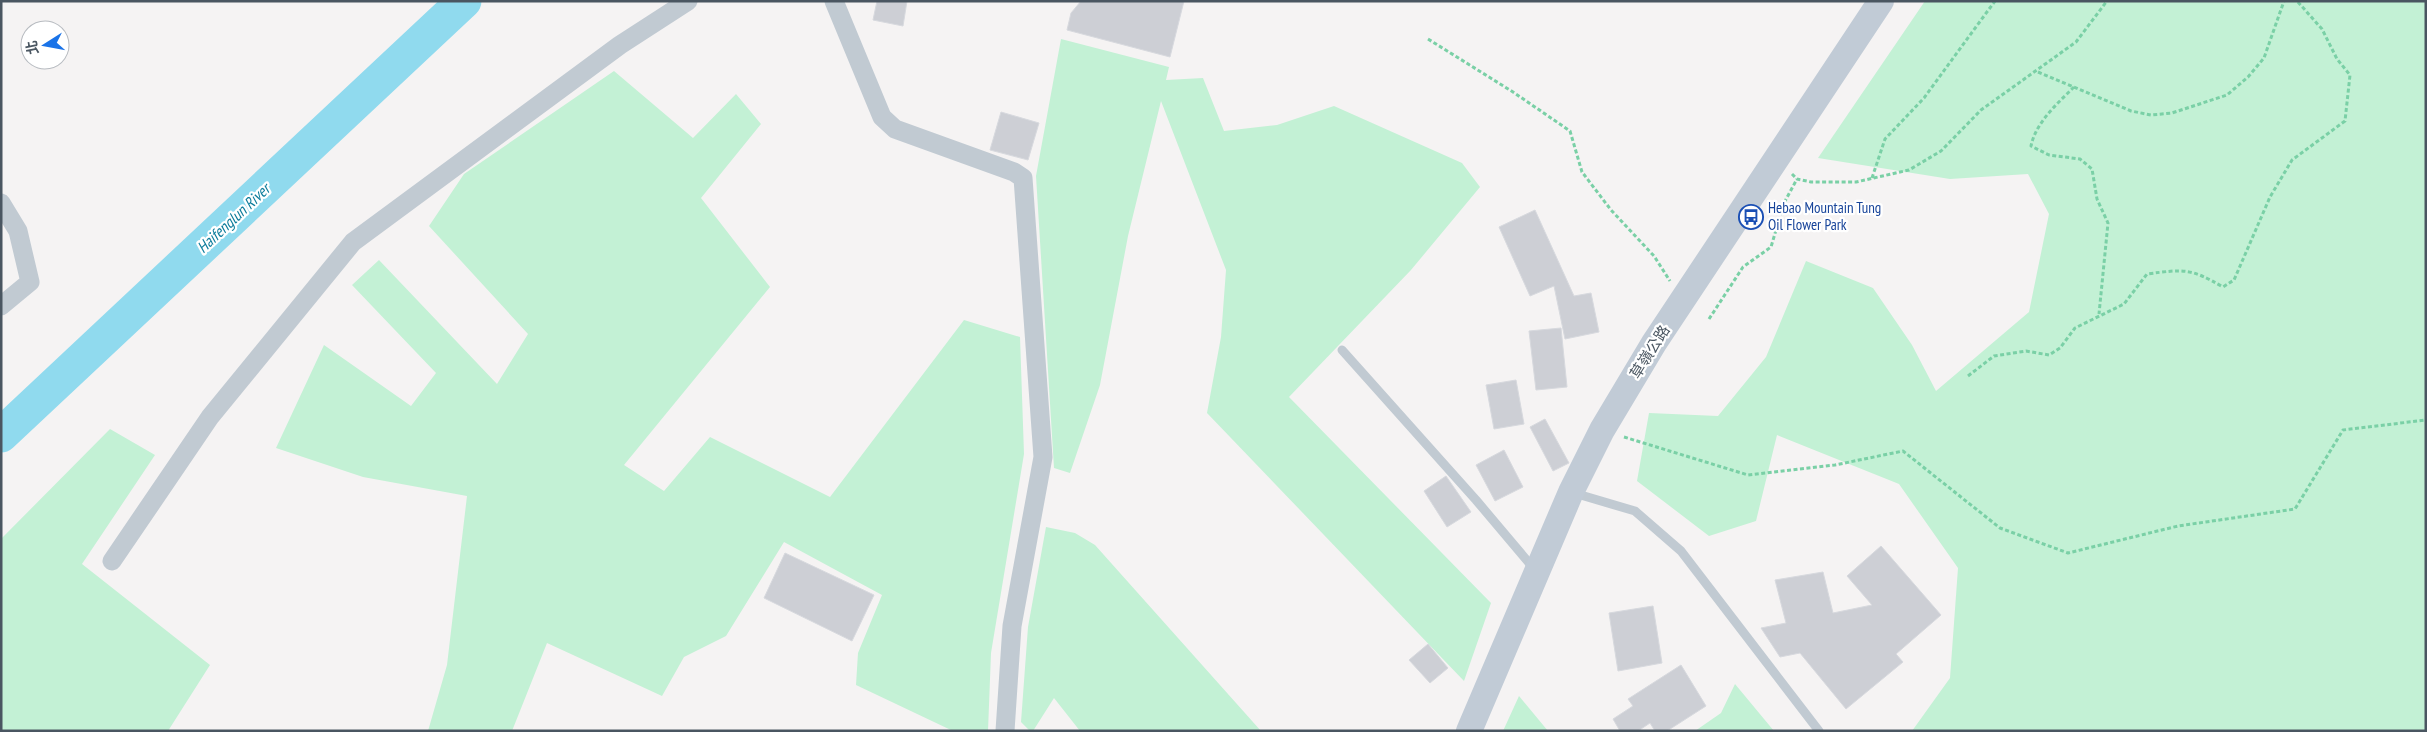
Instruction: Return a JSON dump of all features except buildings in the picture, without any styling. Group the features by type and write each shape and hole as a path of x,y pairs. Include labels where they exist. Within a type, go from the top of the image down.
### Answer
{"main road":[{"name":"草嶺公路","path":"1469,731 1536,572 1602,430 1683,300 1881,1"}],"street":[{"path":"112,561 210,417 353,242 620,45 688,1"},
{"path":"834,1 882,117 895,129 1014,172 1023,178 1043,457 1012,626 1005,731"},
{"path":"1,203 18,231 30,282 1,306"}],"lane":[{"path":"1342,350 1476,500 1536,572"},
{"path":"1572,492 1636,511 1681,551 1819,731"}],"path":[{"path":"1872,178 1885,138 1924,98 1994,1"},
{"path":"1778,159 1797,179 1810,182 1856,182 1909,170 1941,151 1981,110 2038,72 2076,42 2107,1"},
{"path":"2038,72 2131,110 2151,115 2172,113 2227,95 2248,77 2264,58 2284,1"},
{"path":"1968,376 1994,356 2026,351 2049,355 2060,348 2075,328 2124,304 2147,274 2175,270 2197,272 2223,287 2234,280 2270,197 2292,160 2345,121 2350,75 2337,59 2322,29 2297,1"},
{"path":"1428,39 1513,92 1570,131 1582,172 1611,210 1654,256 1683,300"},
{"path":"2074,86 2051,110 2034,133 2031,146 2049,154 2080,160 2092,169 2097,199 2108,223 2099,315"},
{"path":"1709,319 1743,267 1771,247 1784,203 1797,179"},
{"path":"1602,430 1748,475 1835,465 1903,452 2000,528 2068,553 2178,526 2295,509 2343,430 2426,420"}],"green space":[{"path":"1925,1 2426,1 2426,731 1912,731 1950,678 1958,568 1899,484 1777,435 1756,521 1709,536 1637,481 1649,413 1718,416 1766,357 1806,261 1873,288 1912,345 1936,391 2029,312 2049,214 2028,174 1950,179 1818,158"},
{"path":"1061,39 1169,67 1166,80 1203,78 1224,131 1277,125 1334,106 1462,163 1480,187 1411,270 1289,397 1491,603 1464,681 1207,413 1221,337 1226,270 1161,101 1128,236 1100,385 1070,473 1054,468 1036,176"},
{"path":"614,71 693,138 736,94 761,124 701,198 770,287 624,465 664,491 710,437 830,497 964,320 1020,337 1024,454 991,653 988,731 953,731 856,685 858,653 882,595 784,542 726,636 684,657 662,696 547,643 512,731 428,731 447,665 467,496 363,477 276,448 324,345 411,406 436,373 352,285 379,260 497,384 528,334 429,226 464,174"},
{"path":"110,429 155,455 82,564 210,665 168,731 1,731 1,539"},
{"path":"1046,527 1075,533 1095,545 1261,731 1080,731 1054,698 1033,731 1030,731 1021,722 1028,627"},
{"path":"1735,684 1774,731 1695,731 1721,713"},
{"path":"1519,696 1548,731 1503,731"}],"waterway":[{"name":"Haifenglun River","path":"1,435 464,1"}],"place":[{"name":"Hebao Mountain Tung Oil Flower Park","path":"1751,217"}]}
